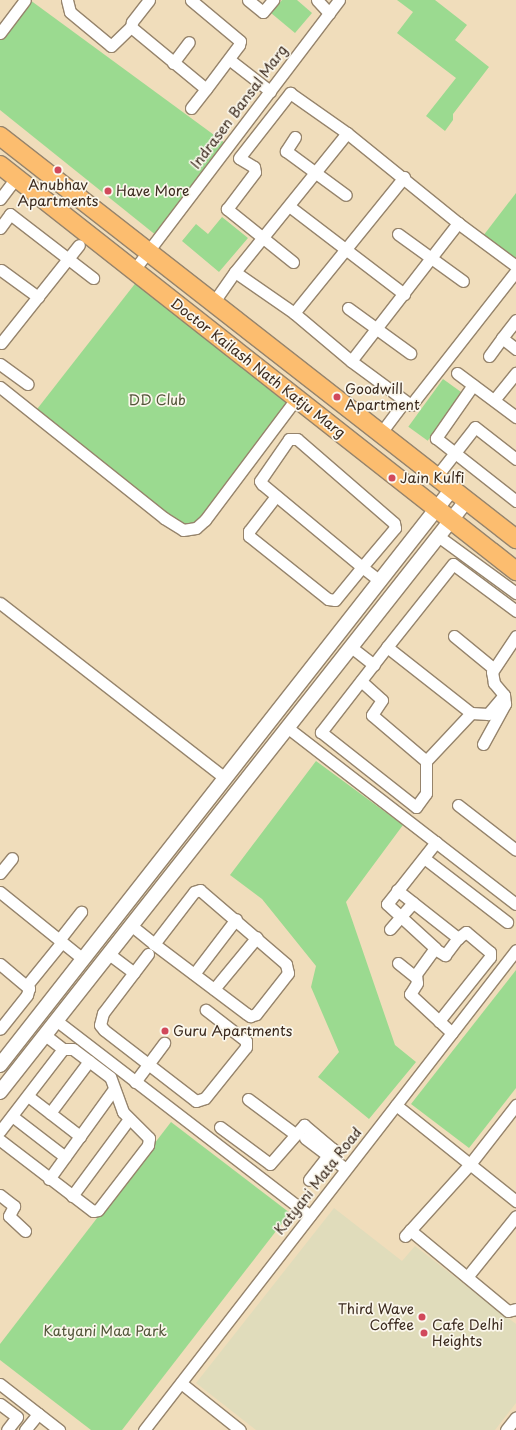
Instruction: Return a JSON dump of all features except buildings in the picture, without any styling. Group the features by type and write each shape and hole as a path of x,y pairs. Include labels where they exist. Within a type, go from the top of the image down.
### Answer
{"main road":[{"name":"Doctor Kailash Nath Katju Marg","path":"0,136 516,539"},
{"name":"Doctor Kailash Nath Katju Marg","path":"0,165 436,510 516,571"}],"street":[{"path":"0,33 26,0"},
{"path":"69,2 70,12 111,46 131,27 132,22 149,0"},
{"path":"191,0 237,36 240,46 191,108"},
{"path":"248,0 263,12 273,0"},
{"name":"Indrasen Bansal Marg","path":"134,270 270,91 324,5 339,0"},
{"path":"131,27 206,89"},
{"path":"173,63 189,42"},
{"path":"230,60 270,91"},
{"path":"293,262 262,239 227,209 255,172 254,167 239,158 286,94 294,93 404,177 458,223 516,266"},
{"path":"213,303 235,272 347,133"},
{"path":"295,137 286,151 315,174 346,195"},
{"path":"294,312 404,177"},
{"path":"0,199 16,178"},
{"path":"289,206 404,294"},
{"path":"0,228 10,214 93,278"},
{"path":"351,361 458,223"},
{"path":"398,234 463,281"},
{"path":"1,343 79,245"},
{"path":"1,270 38,297"},
{"path":"235,272 294,312 351,361 404,402 411,405 415,402 516,271"},
{"path":"348,308 410,353"},
{"path":"489,356 516,320"},
{"path":"502,338 516,349"},
{"path":"0,364 28,384"},
{"path":"457,373 516,417"},
{"path":"494,400 516,373"},
{"path":"474,385 437,433 438,441 516,501"},
{"path":"0,387 158,513 183,530 196,528 205,520 296,399"},
{"path":"380,434 404,402"},
{"path":"436,477 475,427 516,459"},
{"path":"276,496 249,531 251,538 332,600 362,567 395,528 394,523 297,439 289,439 260,478 262,484 362,567 380,581"},
{"path":"0,1065 452,489"},
{"path":"0,1092 467,500"},
{"path":"438,536 516,593"},
{"path":"471,713 426,761 426,792 416,807 321,732 374,665 387,646 453,564 516,611"},
{"path":"2,608 225,778"},
{"path":"454,636 493,668"},
{"path":"483,744 502,713 505,704 504,695 491,677 493,668 516,636"},
{"path":"387,646 471,713 488,714 504,695"},
{"path":"351,647 374,665"},
{"path":"361,681 382,700 372,715 426,761"},
{"path":"288,728 516,904"},
{"path":"458,805 516,850"},
{"path":"436,842 387,904 435,949 445,955 458,938 466,932 489,950 491,954 439,1021"},
{"path":"0,873 12,858"},
{"path":"424,858 507,922"},
{"path":"397,890 458,938"},
{"path":"132,926 154,944 247,1014 253,1015 287,976 288,969 286,964 203,891 196,891 154,944"},
{"path":"0,892 83,959"},
{"path":"390,928 413,903"},
{"path":"0,1029 27,995 27,985 81,912"},
{"path":"194,974 236,919"},
{"path":"214,989 257,937"},
{"path":"415,977 435,949"},
{"name":"Katyani Mata Road","path":"144,1430 516,950"},
{"path":"109,954 134,973"},
{"path":"148,954 103,1013 100,1025 191,1100 201,1101 205,1098 245,1050 246,1044 206,1010"},
{"path":"398,963 415,977 417,984 410,994 452,1033"},
{"path":"0,964 27,985"},
{"path":"50,1029 63,1049"},
{"path":"50,1029 135,1082 310,1216"},
{"path":"135,1082 164,1043"},
{"path":"0,1131 63,1049 72,1048 110,1077 119,1106 129,1119 149,1138 148,1145 98,1210 90,1211 0,1140"},
{"path":"50,1113 89,1061"},
{"path":"49,1178 114,1089"},
{"path":"28,1096 80,1136"},
{"path":"248,1099 346,1169"},
{"path":"396,1105 516,1201"},
{"path":"513,1312 408,1233 470,1164 516,1105"},
{"path":"12,1116 65,1157"},
{"path":"72,1196 129,1119"},
{"path":"220,1127 268,1164 275,1160 300,1136"},
{"path":"309,1180 328,1156"},
{"path":"0,1195 14,1206 9,1216 26,1231"},
{"path":"467,1277 516,1216"},
{"path":"181,1383 240,1430"},
{"path":"0,1384 59,1430"},
{"path":"0,1404 17,1417 7,1430"},
{"path":"25,1430 38,1414"},
{"path":"506,1430 516,1417"}],"shaded area":[{"path":"334,1208 402,1261 415,1246 516,1324 516,1403 495,1430 256,1430 196,1383"}],"green space":[{"path":"30,0 225,143 157,236 0,110 0,38"},
{"path":"282,0 297,0 312,13 295,33 271,13"},
{"path":"397,0 435,0 467,25 455,40 489,67 453,114 453,120 445,131 426,116 456,78 397,33 413,12"},
{"path":"516,193 516,263 483,236"},
{"path":"222,217 248,238 219,272 182,241 196,224 208,234"},
{"name":"DD Club","path":"141,276 297,398 189,537 33,415"},
{"path":"443,379 462,393 428,441 408,427"},
{"path":"316,761 403,825 346,902 395,1045 416,1062 369,1119 318,1077 339,1052 311,987 316,966 262,899 230,875"},
{"path":"516,970 516,1088 469,1148 411,1104"},
{"name":"Katyani Maa Park","path":"171,1122 290,1213 122,1430 91,1430 0,1360 0,1344"}],"place":[{"name":"Anubhav Apartments","path":"58,170"},
{"name":"Have More","path":"108,191"},
{"name":"Goodwill Apartment","path":"337,397"},
{"name":"Jain Kulfi","path":"392,478"},
{"name":"Guru Apartments","path":"165,1031"},
{"name":"Third Wave Coffee","path":"422,1317"},
{"name":"Cafe Delhi Heights","path":"424,1333"}]}
